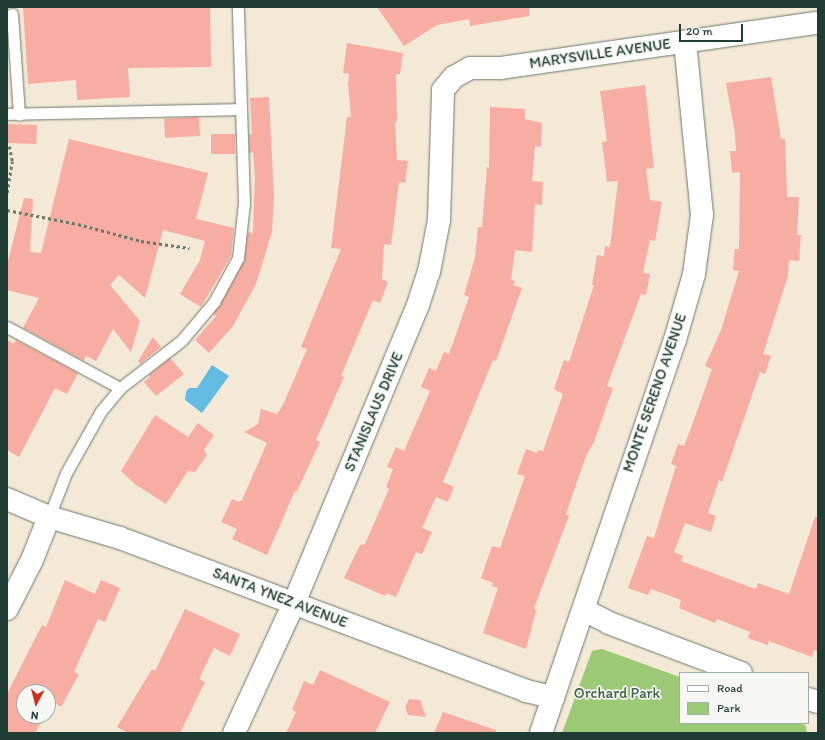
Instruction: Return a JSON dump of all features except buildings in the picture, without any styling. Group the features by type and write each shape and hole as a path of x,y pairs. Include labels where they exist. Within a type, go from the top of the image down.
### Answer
{"street":[{"name":"MARYSVILLE AVENUE","path":"454,77 470,68 500,68 818,23"},
{"name":"MONTE SERENO AVENUE","path":"541,733 584,610 633,459 675,340 694,274 702,215 685,42"},
{"name":"STANISLAUS DRIVE","path":"234,733 282,624 294,603 422,292 439,220 443,90 454,77"},
{"name":"SANTA YNEZ AVENUE","path":"7,499 49,517 120,538 526,691 553,697"},
{"path":"7,609 32,560 49,517"},
{"path":"584,610 609,623 738,672"}],"lane":[{"path":"49,517 66,474 88,432 120,388 182,340 214,302 238,258 244,203 238,7"},
{"path":"12,14 19,115"},
{"path":"7,114 19,115 240,109"},
{"path":"7,327 120,388"}],"path":[{"path":"7,193 12,161 9,146"},
{"path":"7,210 78,224 140,241 189,248"}],"green space":[{"name":"Orchard Park","path":"602,649 679,677 679,724 803,724 806,726 807,733 562,733 592,651"}],"water":[{"path":"212,365 229,376 202,413 185,400 186,392 189,388 197,388"}]}
